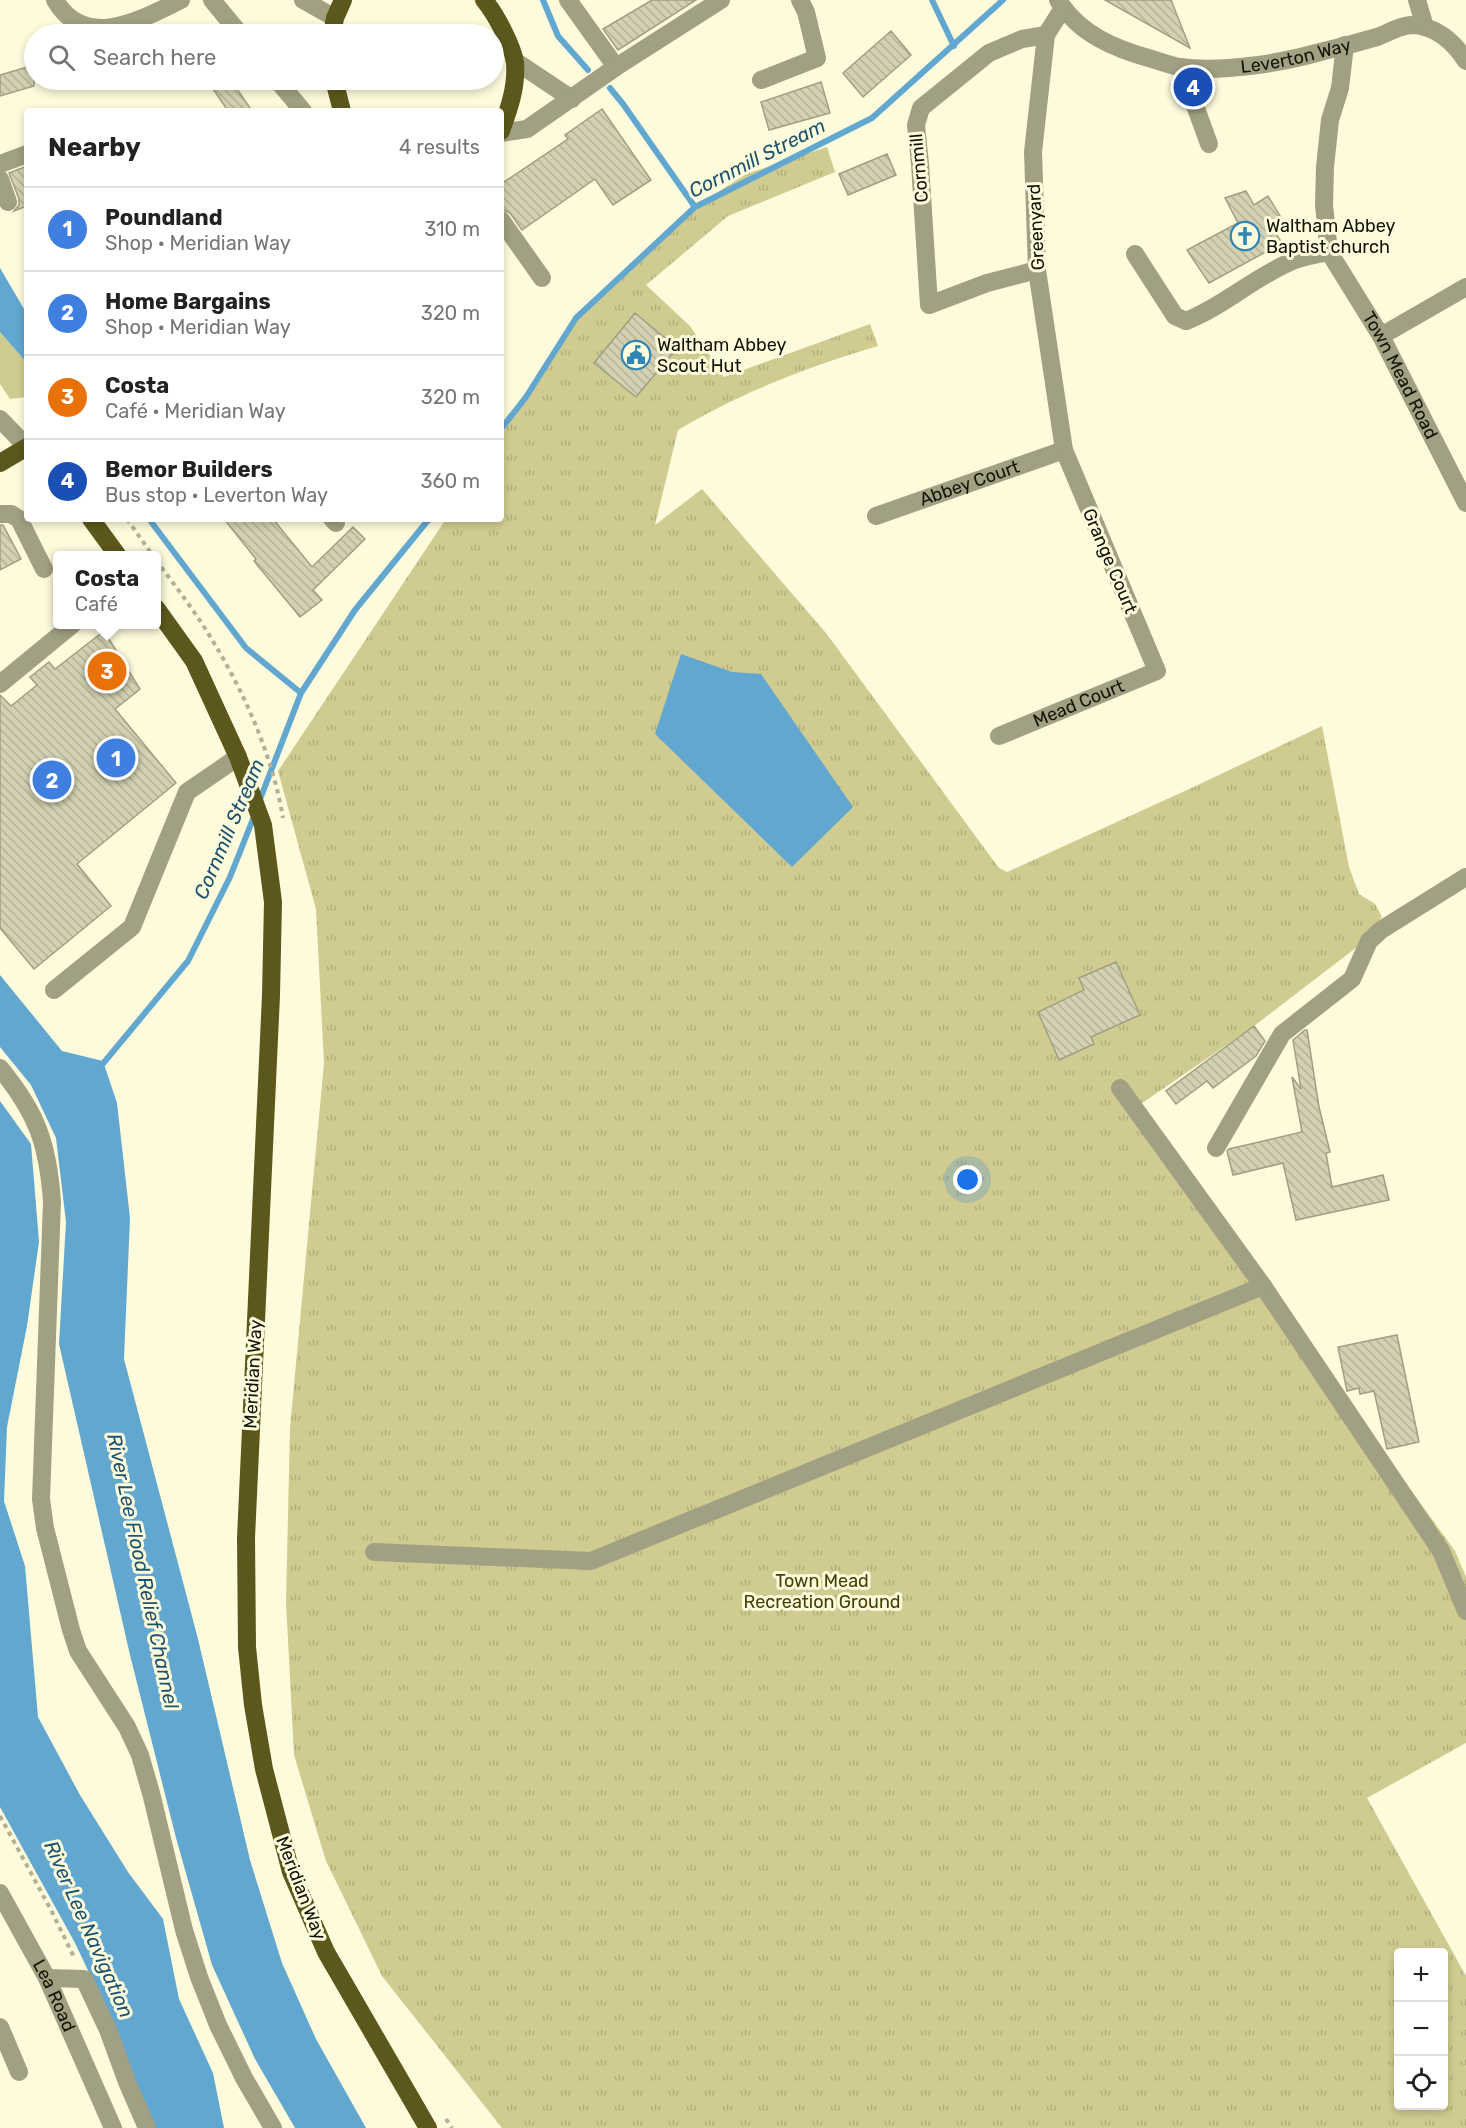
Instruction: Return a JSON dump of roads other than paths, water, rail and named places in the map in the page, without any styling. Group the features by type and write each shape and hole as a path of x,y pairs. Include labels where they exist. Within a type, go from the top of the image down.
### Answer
{"main road":[{"path":"335,24 343,0"},
{"path":"484,0 500,24"},
{"path":"504,32 515,61 513,91 504,122"},
{"path":"337,90 341,108"},
{"path":"0,463 24,449"},
{"path":"93,522 115,551"},
{"name":"Meridian Way","path":"161,615 194,661 238,757 263,825 273,902 273,958 246,1538 247,1647 253,1705 268,1790 291,1872 326,1952 428,2128"}],"street":[{"path":"55,0 70,18 81,24"},
{"path":"127,24 141,20 181,0"},
{"path":"212,0 232,24"},
{"path":"303,0 332,24"},
{"path":"568,0 616,67"},
{"path":"504,132 527,129 616,67 721,0"},
{"path":"761,80 817,58 806,12 800,0"},
{"path":"1417,0 1425,27 1442,34 1459,50 1466,61"},
{"name":"Leverton Way","path":"1060,4 1076,22 1098,39 1131,53 1181,67 1227,68 1292,60 1377,37 1401,27 1413,25 1425,27"},
{"name":"Greenyard","path":"1060,4 1046,36 1033,152 1037,270 1064,450"},
{"name":"Cornmill","path":"1037,270 987,283 928,305 921,164 916,125 921,108 990,53 1022,39 1046,36"},
{"path":"1135,254 1175,316 1186,321 1290,261 1329,252 1324,205 1325,167 1330,120 1340,88 1345,45"},
{"path":"515,61 572,99"},
{"path":"1181,67 1209,144"},
{"path":"285,90 300,108"},
{"path":"0,164 24,155"},
{"path":"0,179 8,202"},
{"path":"504,224 542,278"},
{"name":"Town Mead Road","path":"1329,252 1381,336 1466,503"},
{"path":"1381,336 1466,287"},
{"path":"0,419 24,444"},
{"name":"Abbey Court","path":"876,516 1064,450"},
{"name":"Grange Court","path":"1064,450 1157,671"},
{"path":"0,514 11,514 19,519 44,569"},
{"path":"0,684 67,629"},
{"name":"Mead Court","path":"999,736 1157,671"},
{"path":"54,990 132,927 186,792 238,757"},
{"path":"1216,1148 1282,1034 1352,979 1369,941 1381,930 1466,877"},
{"path":"0,1068 28,1107 43,1140 50,1167 52,1202 41,1499 45,1528 71,1630 78,1651 127,1727 140,1755 184,1930 199,1977 224,2036 273,2128"},
{"path":"1120,1088 1263,1286 1441,1551 1466,1611"},
{"path":"374,1552 591,1561 1263,1286"},
{"name":"Lea Road","path":"0,1893 47,1978 114,2128"},
{"path":"47,1978 84,1979 108,2030 147,2128"},
{"path":"0,2027 19,2072"}],"water":[{"path":"0,268 24,309 24,360 0,332"},
{"path":"681,654 732,672 761,674 853,807 792,867 655,734"},
{"name":"River Lee Flood Relief Channel","path":"0,975 62,1051 103,1061 117,1103 130,1218 124,1359 198,1639 250,1860 282,1963 316,2039 366,2128 295,2128 255,2059 212,1965 176,1838 130,1655 59,1344 66,1222 56,1138 31,1085 0,1047"},
{"name":"River Lee Navigation","path":"0,1101 31,1144 39,1242 27,1326 7,1427 4,1501 25,1566 38,1717 80,1795 128,1872 163,1919 179,1999 213,2073 224,2128 154,2128 109,2015 75,1943 0,1807"}],"waterway":[{"path":"543,0 558,36 588,70"},
{"name":"Cornmill Stream","path":"932,0 954,46"},
{"name":"Cornmill Stream","path":"504,425 526,397 576,318 695,207 872,118 1003,0"},
{"path":"610,88 695,207"},
{"path":"151,522 246,648 301,693"},
{"name":"Cornmill Stream","path":"259,802 301,693 355,610 427,522"},
{"name":"Cornmill Stream","path":"101,1066 188,961 230,877 255,814"}],"place":[{"name":"Bemor Builders","path":"1193,87"},
{"name":"Waltham Abbey Baptist church","path":"1245,236"},
{"name":"Waltham Abbey Scout Hut","path":"636,355"},
{"name":"Costa","path":"107,671"},
{"name":"Poundland","path":"116,758"},
{"name":"Home Bargains","path":"52,780"}],"park label":[{"name":"Town Mead Recreation Ground","path":"822,1591"}]}
